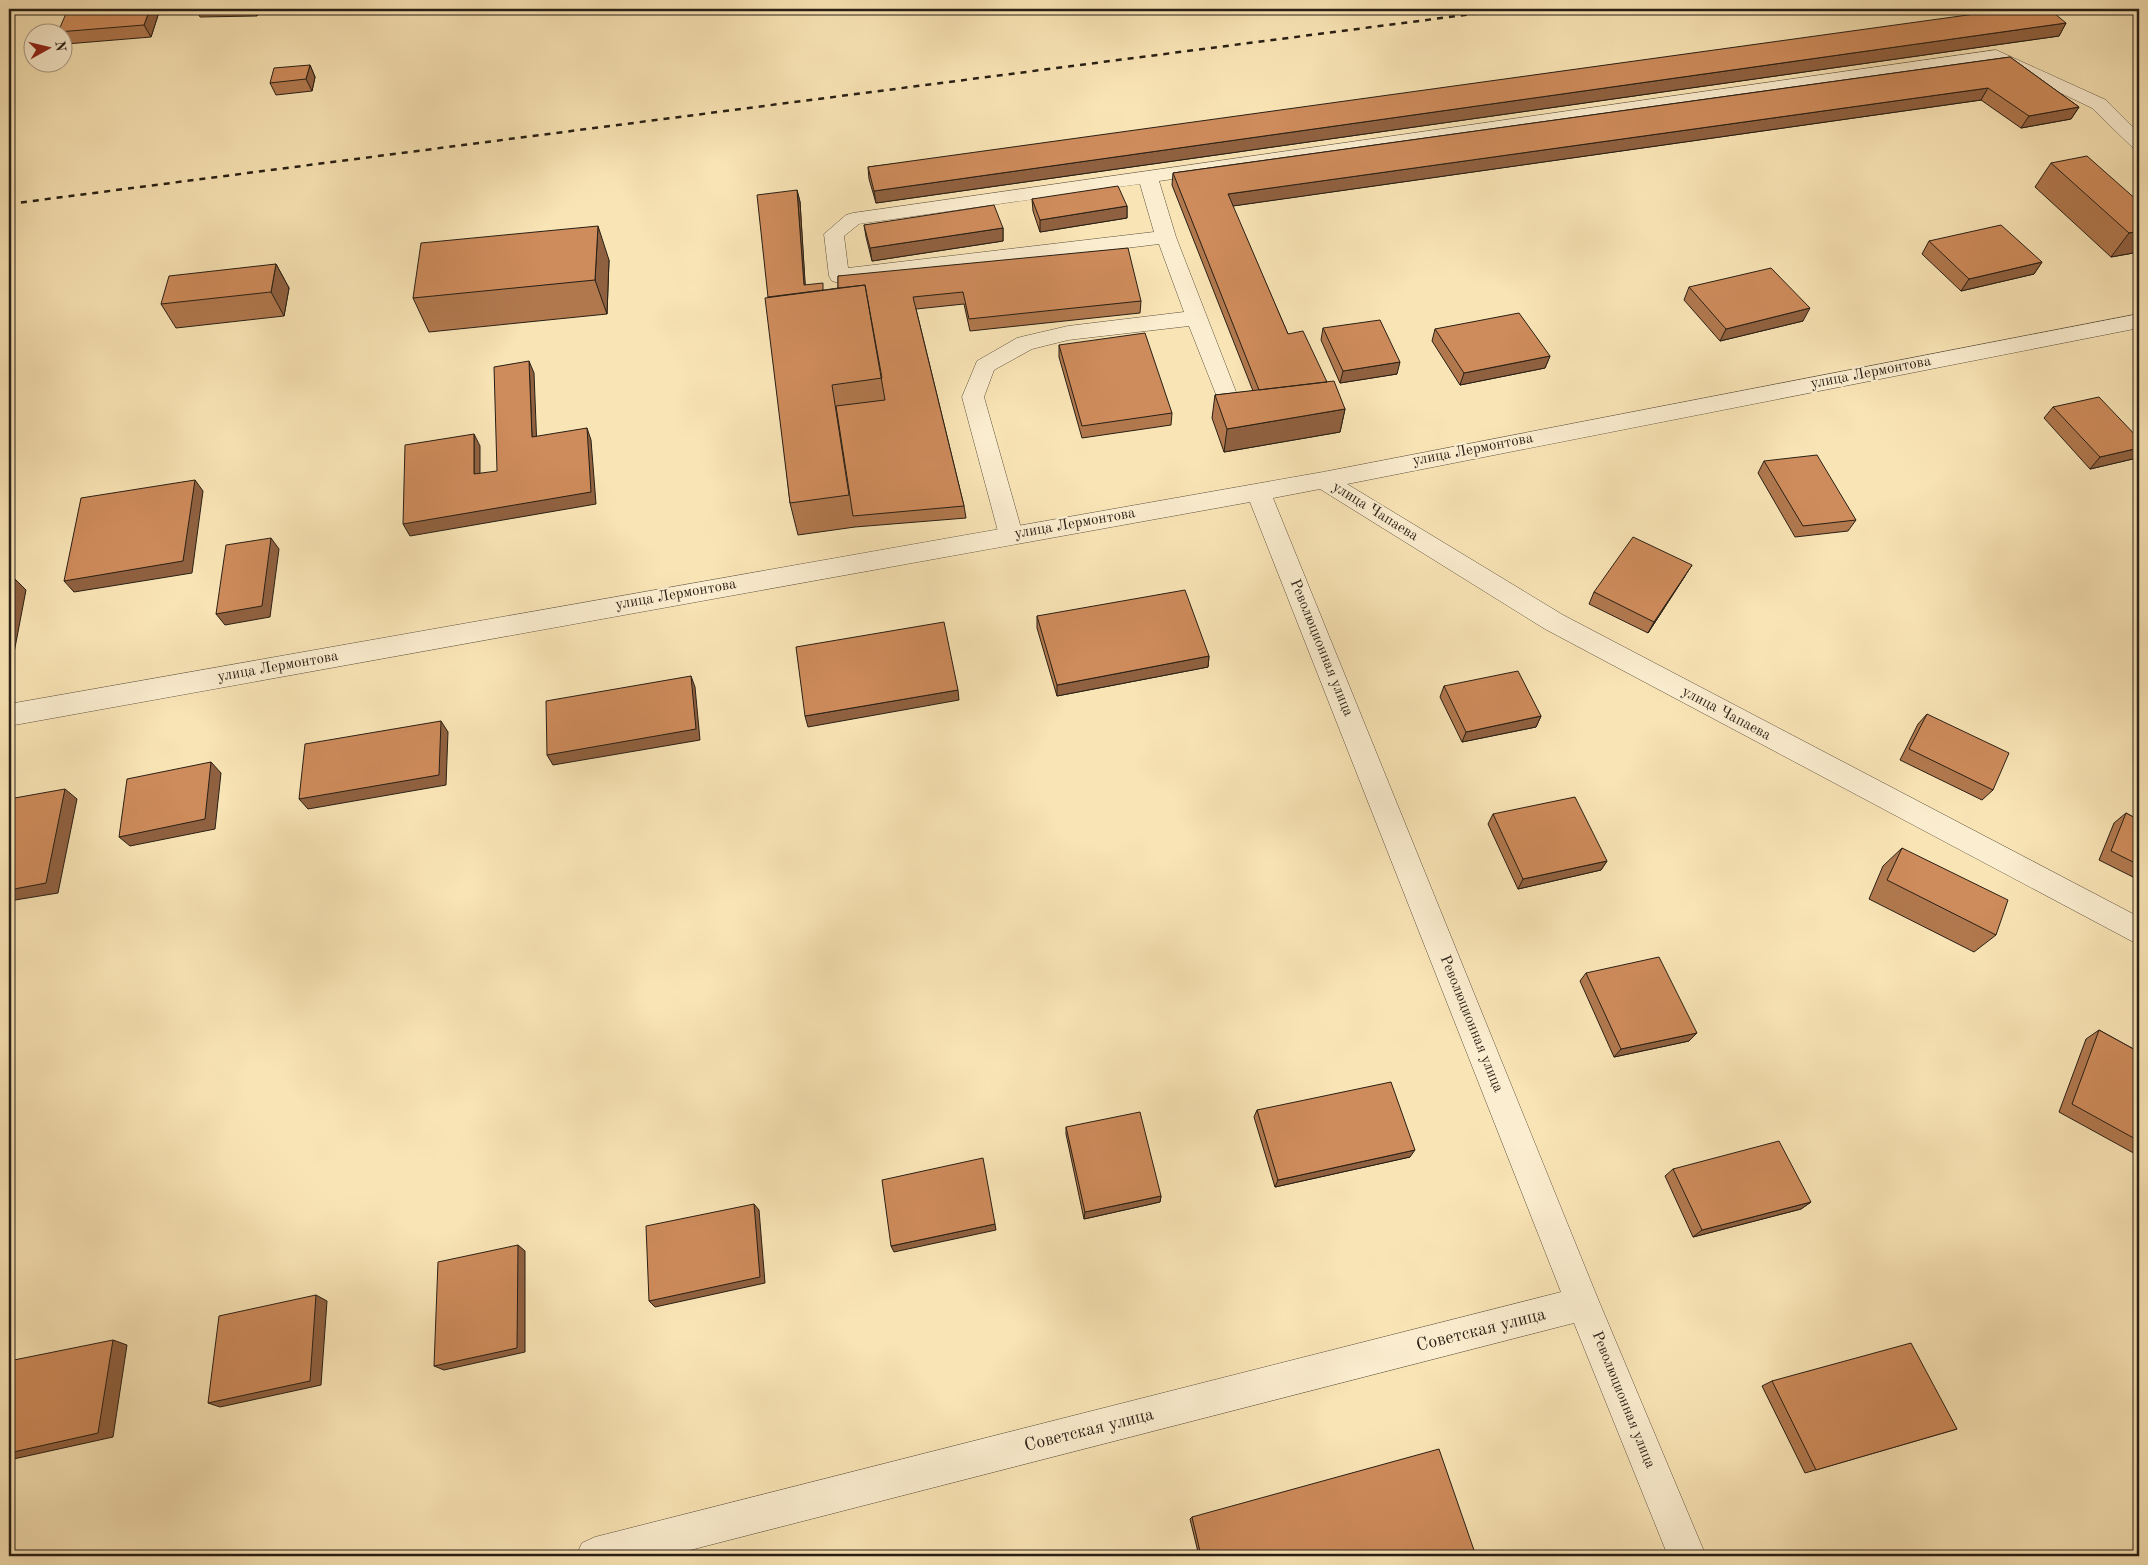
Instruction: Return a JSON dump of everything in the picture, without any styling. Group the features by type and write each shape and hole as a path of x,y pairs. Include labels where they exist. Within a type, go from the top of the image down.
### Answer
{"street":[{"path":"1166,238 839,276 834,234 853,219 1996,55 2099,104 2139,143"},
{"path":"1148,176 1166,238 1227,396"},
{"path":"1010,535 973,397 985,366 1025,343 1068,334 1196,318"},
{"name":"улица Лермонтова","path":"9,715 1323,480 2139,321"},
{"name":"улица Чапаева","path":"1323,480 1554,622 2139,932"},
{"name":"Революционная улица","path":"1258,491 1583,1304 1687,1556"},
{"name":"Советская улица","path":"595,1556 1583,1304"}],"building":[{"path":"68,9 150,9 144,25 72,31 72,22 62,22"},
{"path":"2011,9 2049,9 2066,23 874,191 868,167"},
{"path":"2010,57 2079,107 2029,116 1988,88 1228,194 1288,334 1303,331 1327,382 1259,390 1173,173"},
{"path":"310,65 306,79 270,83 274,68"},
{"path":"2087,156 2139,202 2139,231 2129,233 2051,163"},
{"path":"1118,186 1127,206 1040,220 1032,199"},
{"path":"797,190 804,285 823,283 823,290 768,297 757,195"},
{"path":"994,205 1003,228 870,248 864,225"},
{"path":"2001,225 2042,262 1969,279 1929,241"},
{"path":"598,226 595,280 413,298 421,243"},
{"path":"1128,248 1141,301 969,319 963,292 913,297 964,506 853,516 836,406 885,400 865,285 838,288 838,276"},
{"path":"276,264 271,292 161,304 169,276"},
{"path":"1771,268 1810,308 1726,329 1689,287"},
{"path":"865,285 882,378 832,385 849,495 790,503 765,298"},
{"path":"1519,313 1550,356 1464,373 1435,329"},
{"path":"1380,320 1400,362 1343,371 1323,328"},
{"path":"1145,333 1172,413 1082,426 1059,345"},
{"path":"529,361 532,437 587,428 591,492 403,524 405,445 474,434 474,474 497,471 494,367"},
{"path":"1334,381 1345,409 1227,429 1215,395"},
{"path":"2099,397 2139,439 2139,448 2100,457 2053,407"},
{"path":"1817,455 1856,520 1803,526 1764,461"},
{"path":"195,480 183,561 64,581 81,498"},
{"path":"1633,537 1692,565 1654,622 1594,592"},
{"path":"271,538 262,606 216,614 226,545"},
{"path":"15,579 9,610 9,580"},
{"path":"1185,590 1209,656 1057,685 1037,616"},
{"path":"944,622 958,690 805,716 796,647"},
{"path":"1518,671 1541,716 1466,732 1444,686"},
{"path":"691,676 696,729 547,755 546,701"},
{"path":"1927,714 2009,753 1993,790 1909,749"},
{"path":"441,721 439,775 299,799 305,744"},
{"path":"211,762 205,819 119,837 127,779"},
{"path":"65,789 46,883 9,890 9,799"},
{"path":"1575,797 1607,861 1523,879 1493,814"},
{"path":"2126,813 2139,820 2139,865 2111,851"},
{"path":"1902,848 2008,900 1996,935 1887,880"},
{"path":"1659,957 1697,1033 1621,1049 1586,973"},
{"path":"2099,1030 2139,1052 2139,1141 2072,1104"},
{"path":"1391,1082 1415,1150 1278,1180 1257,1110"},
{"path":"1140,1112 1161,1196 1085,1212 1066,1127"},
{"path":"1779,1141 1811,1202 1702,1230 1673,1169"},
{"path":"983,1158 995,1224 891,1246 882,1180"},
{"path":"754,1204 760,1277 649,1301 646,1226"},
{"path":"518,1245 517,1348 434,1366 438,1262"},
{"path":"316,1295 310,1381 208,1403 219,1316"},
{"path":"113,1340 98,1433 9,1453 9,1361"},
{"path":"1911,1343 1957,1429 1816,1470 1772,1381"},
{"path":"1439,1449 1476,1556 1201,1556 1192,1517"}],"railway":[{"path":"9,204 1511,9"}]}
